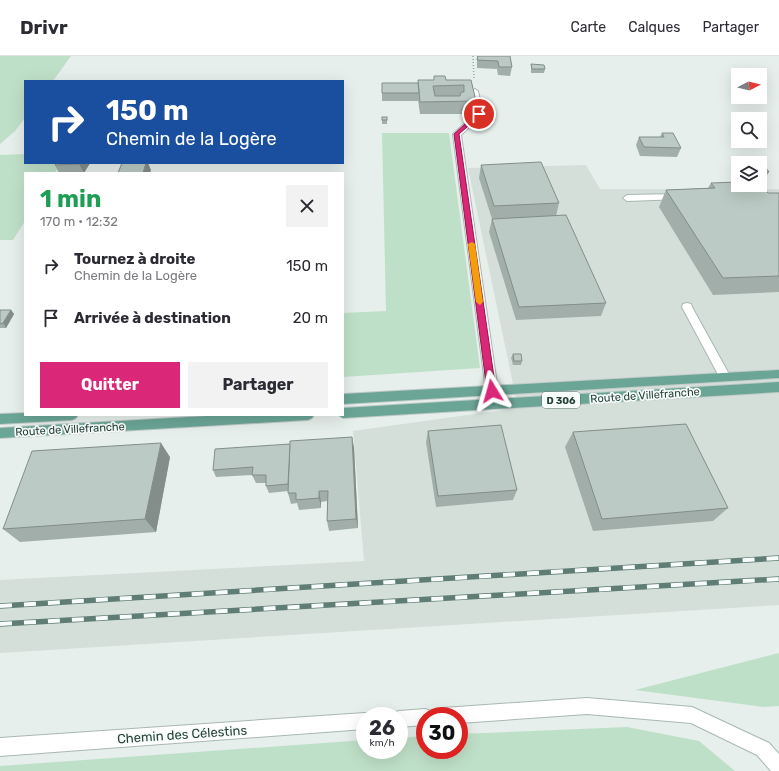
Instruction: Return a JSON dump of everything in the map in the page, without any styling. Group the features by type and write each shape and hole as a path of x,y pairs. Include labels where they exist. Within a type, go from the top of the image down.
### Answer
{"main road":[{"name":"Route de Villefranche","path":"344,399 779,374"},
{"name":"Route de Villefranche","path":"344,413 779,387"},
{"name":"Route de Villefranche","path":"0,419 54,416"},
{"name":"Route de Villefranche","path":"0,433 291,416"}],"street":[{"path":"475,91 479,114 456,134 492,391"},
{"path":"627,198 683,197"},
{"path":"687,307 725,377"},
{"path":"468,714 587,706 692,715 771,751 779,767"},
{"name":"Chemin des Célestins","path":"0,746 356,722"}],"path":[{"path":"473,56 475,91"}],"shaded area":[{"path":"586,165 600,189 731,189 731,192 767,192 767,189 779,189 779,605 0,653 0,580 364,561 353,431 518,408 468,168"}],"green space":[{"path":"0,56 71,56 54,80 24,80 24,119 15,131 0,144"},
{"path":"382,133 449,133 480,368 344,377 344,313 386,311"},
{"path":"24,154 24,164 60,164 56,172 24,172 24,223 13,240 0,240 0,155"},
{"path":"779,653 779,706 764,707 635,690"},
{"path":"627,727 699,741 735,771 0,771 0,766 356,741 356,759 408,759 408,737 416,737 416,759 468,759 468,734"}],"building":[{"path":"478,56 510,56 512,67 499,67 498,61 477,60"},
{"path":"531,64 544,65 545,69 532,69"},
{"path":"434,76 445,76 446,80 471,80 476,101 420,102 418,80 434,80","holes":["464,85 464,92 461,92 460,96 435,96 433,86"]},
{"path":"382,83 418,83 419,93 382,93"},
{"path":"382,117 387,117 387,120 382,120"},
{"path":"662,133 673,133 681,148 644,147 639,137 664,137"},
{"path":"541,162 559,203 494,206 481,165"},
{"path":"56,164 79,164 55,165"},
{"path":"122,164 146,164 143,172 118,172"},
{"path":"731,182 731,192 779,193 779,276 723,278 666,190 715,188 711,183"},
{"path":"566,215 606,303 519,307 492,219"},
{"path":"0,310 11,310 3,323 0,324"},
{"path":"513,354 521,354 522,361 514,361"},
{"path":"686,424 728,508 602,519 573,432"},
{"path":"501,425 517,490 438,496 428,431"},
{"path":"352,437 356,519 327,521 328,491 319,491 319,498 296,500 296,493 288,493 290,441"},
{"path":"161,443 145,519 3,529 32,451"},
{"path":"290,444 288,484 266,486 266,475 252,475 253,467 213,470 215,449"}],"railway":[{"path":"0,606 779,558"},
{"path":"0,624 779,579"}],"slow traffic":[{"path":"472,244 480,302"}],"route":[{"path":"479,114 456,134 492,391"}]}
